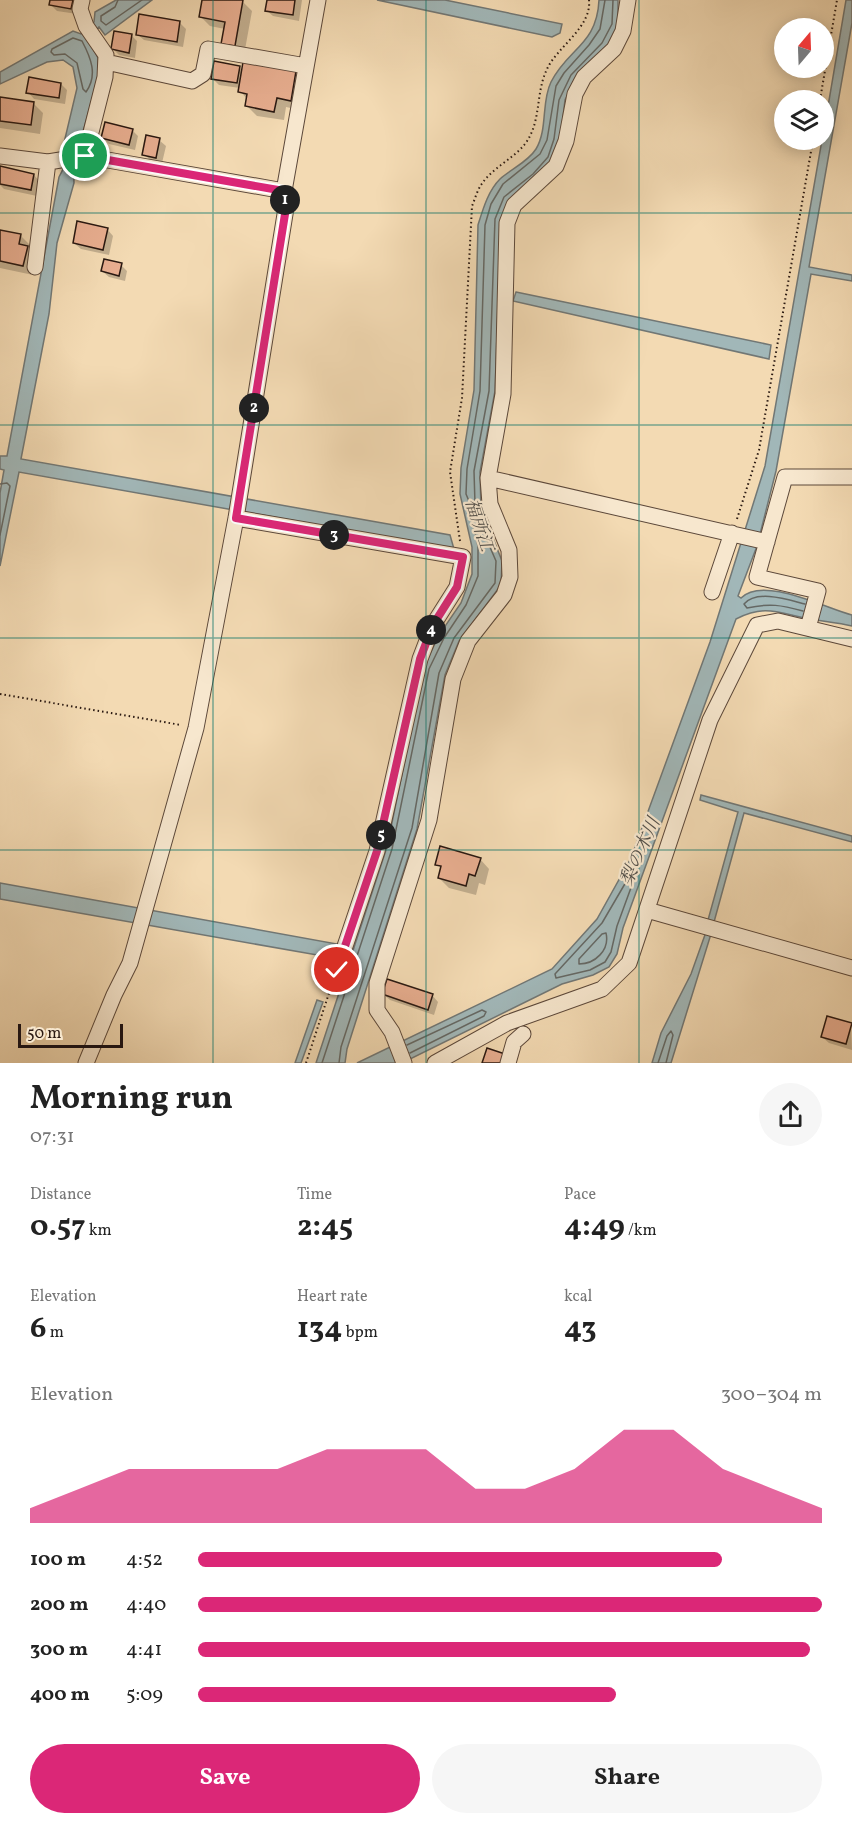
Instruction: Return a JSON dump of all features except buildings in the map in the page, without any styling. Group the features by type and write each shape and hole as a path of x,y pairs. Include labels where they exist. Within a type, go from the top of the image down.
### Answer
{"street":[{"path":"82,0 80,9 90,32 106,54 105,77 82,157"},
{"path":"86,1063 130,963 196,728 236,518 286,208 284,191 318,0"},
{"path":"404,1063 392,1032 377,1010 377,983 429,820 453,679 468,641 504,595 510,576 509,550 490,504 489,478 503,394 507,224 514,205 556,166 566,141 575,94 584,77 614,49 623,31 628,0"},
{"path":"106,62 192,81 203,74 208,49 306,66"},
{"path":"0,156 53,161 82,157 284,191"},
{"path":"35,267 53,161"},
{"path":"808,628 818,591 757,577 785,477 852,477"},
{"path":"489,478 767,542"},
{"path":"236,518 463,557 457,587 433,625 420,659 377,851 337,970"},
{"path":"712,592 732,534"},
{"path":"435,1063 507,1023 602,989 629,963 710,720 757,625 778,621 852,639"},
{"path":"647,910 852,969"},
{"path":"508,1063 514,1042 523,1035"}],"path":[{"path":"822,90 837,0"},
{"path":"732,534 759,450 811,150"},
{"path":"0,694 196,728"},
{"path":"306,1063 337,970"}],"water":[{"path":"116,0 152,0 105,35 99,27 88,39 98,58 99,74 81,139 73,150 74,183 57,243 49,314 21,459 450,535 454,549 19,472 0,566 0,493 4,470 0,469 0,456 7,456 59,177 66,162 63,147 77,88 73,67 63,60 47,62 0,84 0,72 73,31 81,34 94,22 95,12"},
{"path":"377,0 445,0 562,24 560,33 552,37"},
{"name":"福所江","path":"599,0 618,0 618,26 607,47 576,78 565,100 560,141 554,160 501,221 495,391 480,472 481,508 502,561 501,585 459,641 445,675 417,829 347,1049 345,1063 316,1063 387,847 424,667 439,635 461,603 472,574 472,547 460,494 461,468 474,390 478,225 492,189 504,175 529,158 536,149 542,133 546,98 551,82 593,27"},
{"path":"846,0 852,0 852,23 834,125 834,90 831,90"},
{"name":"梨の木川","path":"820,150 830,150 809,267 852,275 852,281 811,274 776,471 757,546 738,596 741,598 751,592 764,590 795,596 852,615 852,626 768,611 753,612 736,619 623,928 617,954 609,967 593,975 562,984 402,1063 357,1063 552,969 597,919 631,858 710,642 765,466"},
{"path":"516,292 771,345 769,359 513,301"},
{"path":"701,795 852,836 852,842 744,813 714,922 708,920 738,812 700,800"},
{"path":"0,883 337,944 334,958 0,899"},
{"path":"706,932 711,934 671,1063 652,1063 661,1033 691,974"},
{"path":"317,1000 323,1002 301,1063 295,1063"}],"route":[{"path":"85,156 284,191 286,208 236,518 463,557 457,587 433,625 420,659 377,851 337,970"}]}
